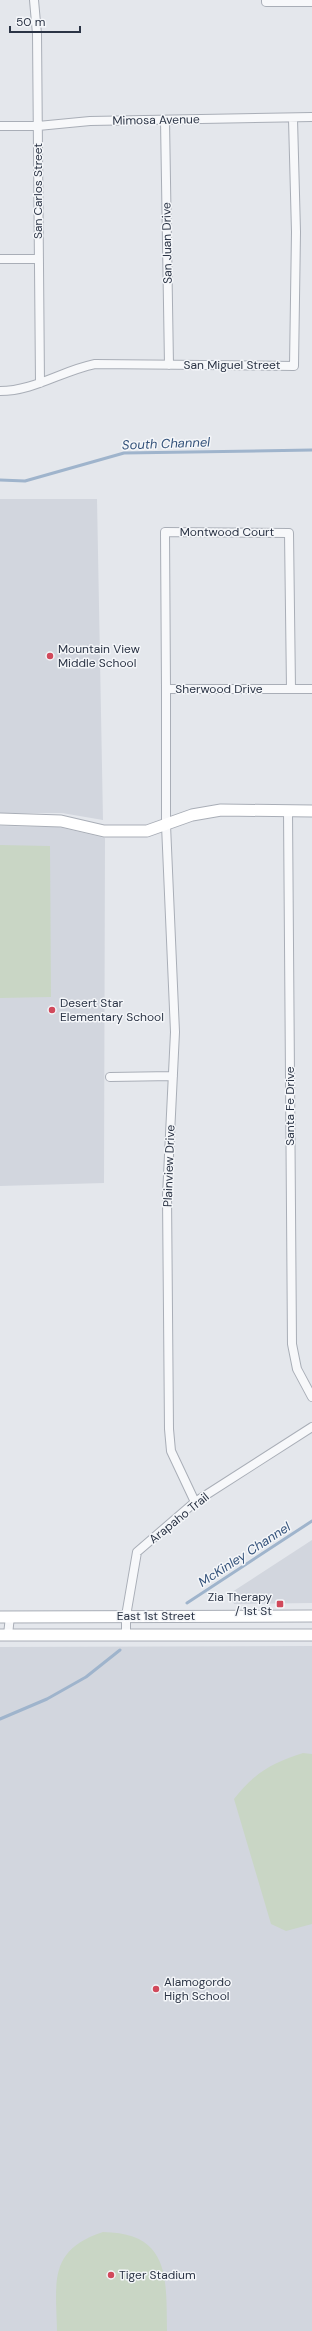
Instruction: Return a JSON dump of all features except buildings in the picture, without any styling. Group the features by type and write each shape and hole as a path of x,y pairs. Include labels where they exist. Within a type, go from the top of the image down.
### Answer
{"main road":[{"path":"0,820 61,821 104,831 147,831 192,815 221,810 312,811"},
{"name":"East 1st Street","path":"5,1617 312,1616"},
{"name":"East 1st Street","path":"4,1635 312,1635"}],"street":[{"name":"San Carlos Street","path":"34,0 37,34 40,383"},
{"path":"266,1 312,2"},
{"name":"Mimosa Avenue","path":"0,126 38,126 90,121 293,119 312,117"},
{"name":"San Miguel Street","path":"0,391 18,391 76,368 95,364 294,366 296,232 293,119"},
{"name":"San Juan Drive","path":"166,120 169,365"},
{"path":"0,259 39,259"},
{"name":"Montwood Court","path":"166,689 165,532 289,533 291,689"},
{"name":"Sherwood Drive","path":"166,825 166,689 312,689"},
{"name":"Santa Fe Drive","path":"288,811 292,1344 297,1369 312,1397"},
{"name":"Plainview Drive","path":"166,825 175,1032 167,1196 169,1429 171,1451 195,1502"},
{"path":"110,1077 173,1076"},
{"name":"Arapaho Trail","path":"126,1635 126,1616 137,1552 195,1502 312,1427"},
{"path":"4,1635 5,1617"}],"shaded area":[{"name":"Mountain View Middle School","path":"0,499 97,499 103,820 62,813 0,813"},
{"name":"Desert Star Elementary School","path":"0,826 58,827 105,838 104,1183 0,1186"},
{"path":"312,1540 312,1603 234,1604 229,1594"},
{"name":"Alamogordo High School","path":"312,1646 312,2331 0,2331 0,1647"}],"green space":[{"path":"0,845 50,846 51,997 0,998"},
{"path":"303,1753 312,1754 312,1924 286,1931 271,1924 234,1799 249,1782 264,1770"},
{"name":"Tiger Stadium","path":"103,2232 125,2234 142,2241 153,2250 160,2262 164,2277 167,2331 57,2331 57,2283 59,2270 64,2258 72,2248 85,2239"}],"waterway":[{"name":"South Channel","path":"0,480 25,481 124,453 312,450"},
{"name":"McKinley Channel","path":"187,1603 312,1521"},
{"name":"McKinley Channel","path":"0,1719 47,1699 86,1677 120,1650"}],"place":[{"name":"Mountain View Middle School","path":"50,656"},
{"name":"Desert Star Elementary School","path":"52,1010"},
{"name":"Zia Therapy / 1st St","path":"280,1604"},
{"name":"Alamogordo High School","path":"156,1989"},
{"name":"Tiger Stadium","path":"111,2275"}]}
